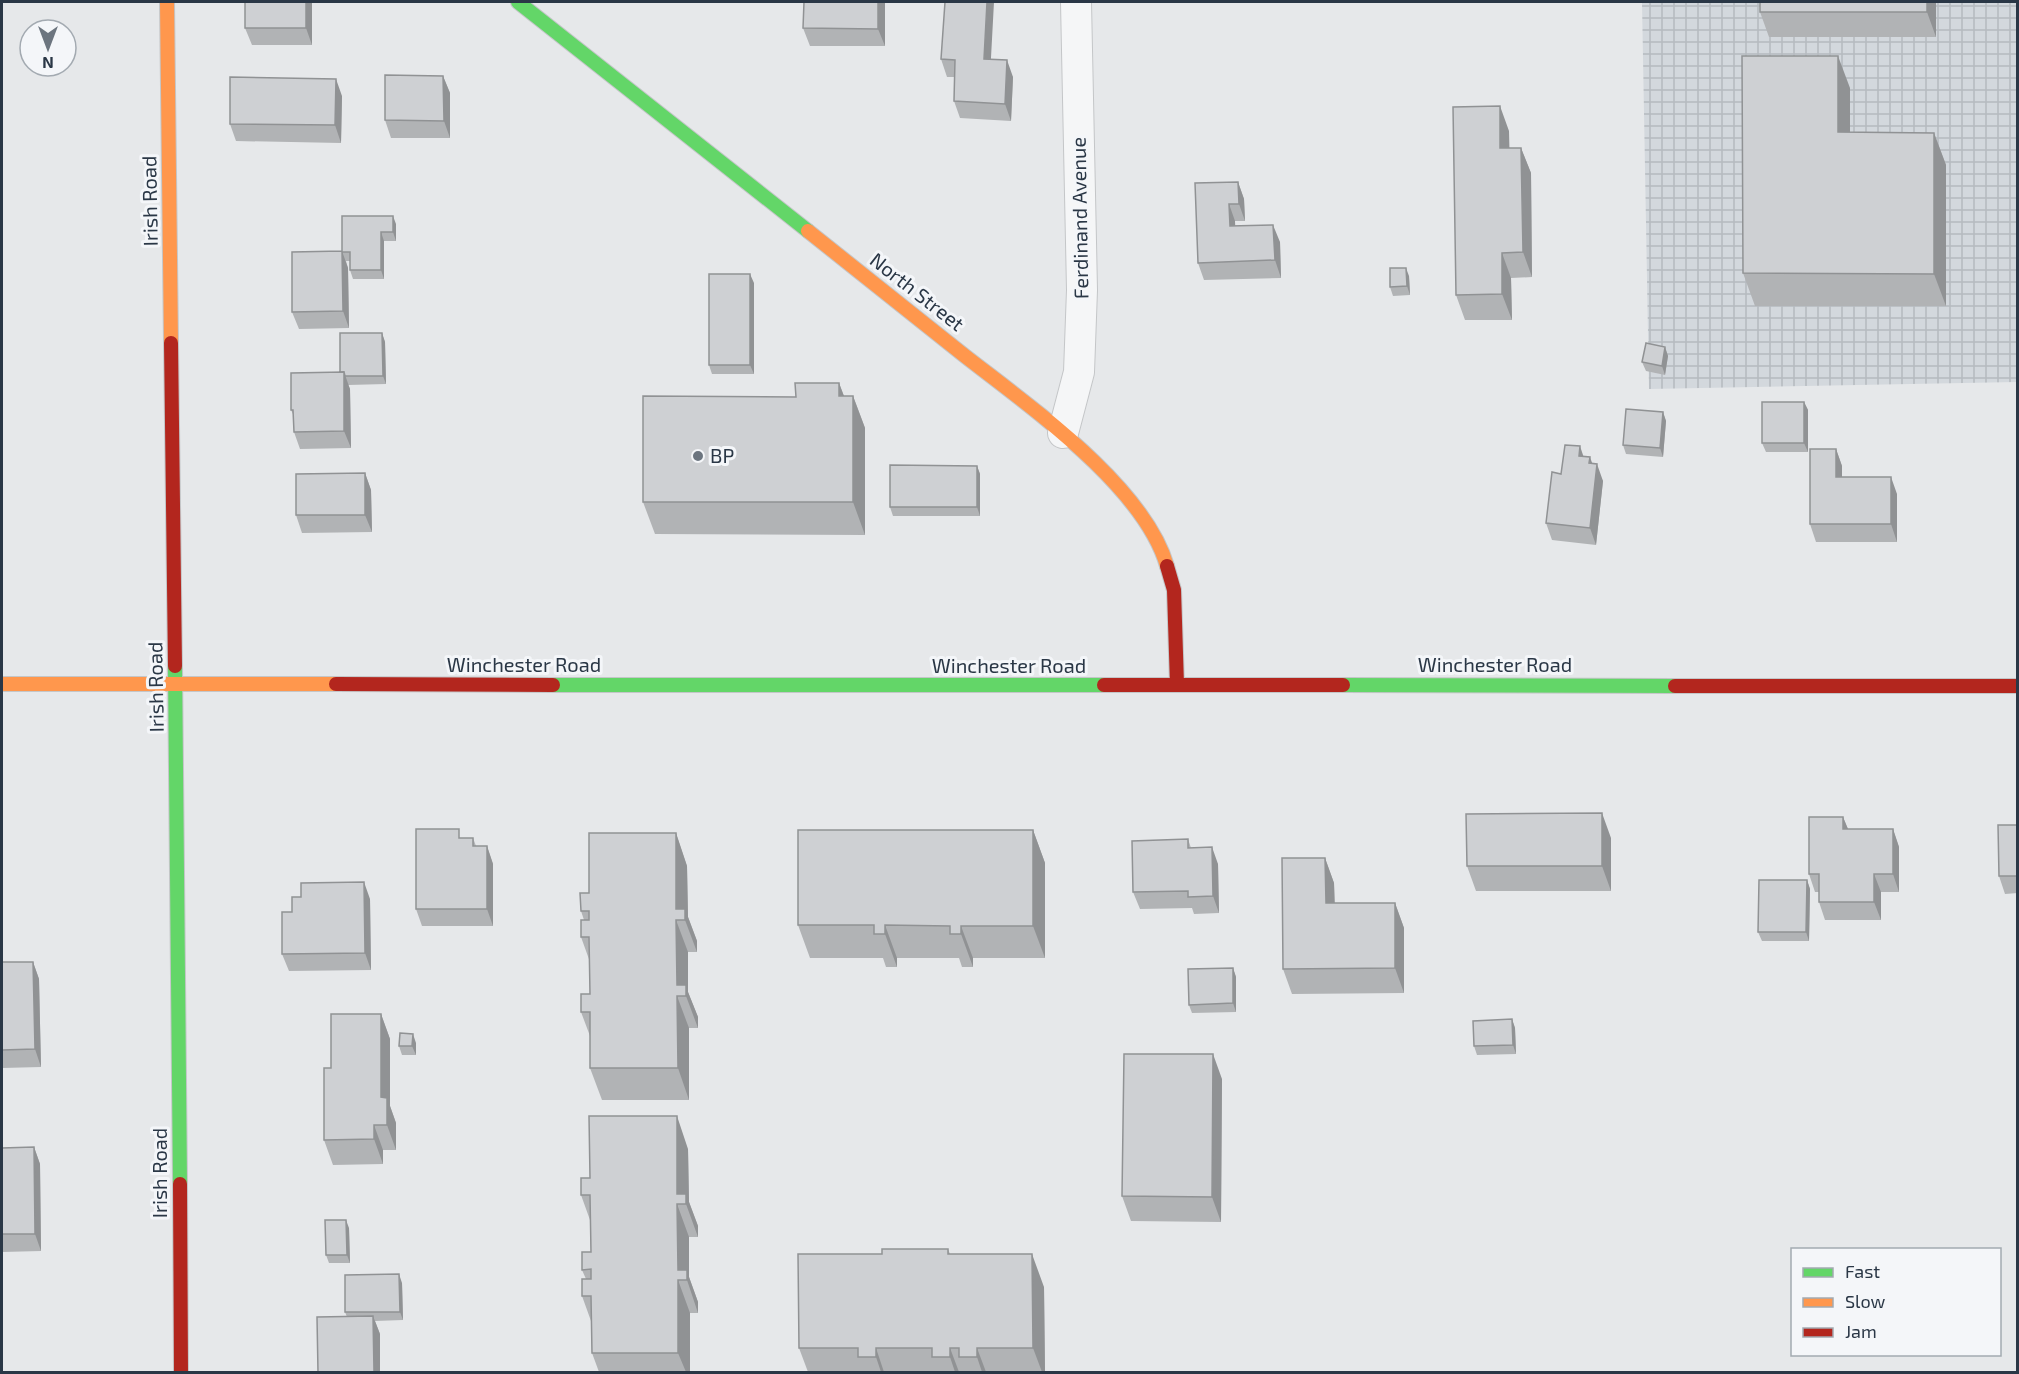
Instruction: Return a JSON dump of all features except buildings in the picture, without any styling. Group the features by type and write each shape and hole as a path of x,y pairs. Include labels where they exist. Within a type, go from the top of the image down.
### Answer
{"street":[{"name":"Irish Road","path":"167,2 181,1372"},
{"name":"North Street","path":"518,2 1064,433 1128,496 1154,536 1165,559 1174,590 1177,685"},
{"name":"Ferdinand Avenue","path":"1064,433 1079,372 1082,302 1076,2"},
{"name":"Winchester Road","path":"2,684 2018,686"}],"shaded area":[{"path":"1642,2 2017,2 2017,382 1649,389"}],"traffic: fast":[{"path":"518,2 808,231"},
{"path":"175,666 180,1184"},
{"path":"553,685 1104,685"},
{"path":"1343,685 1675,686"}],"traffic: slow":[{"path":"167,2 171,343"},
{"path":"808,231 1051,423 1081,450 1135,506 1154,536 1167,566"},
{"path":"2,684 336,684"}],"traffic: jam":[{"path":"171,343 175,666"},
{"path":"1167,566 1174,590 1177,685"},
{"path":"336,684 553,685"},
{"path":"1104,685 1343,685"},
{"path":"1675,686 2018,686"},
{"path":"180,1184 181,1372"}],"place":[{"name":"BP","path":"698,456"}]}
